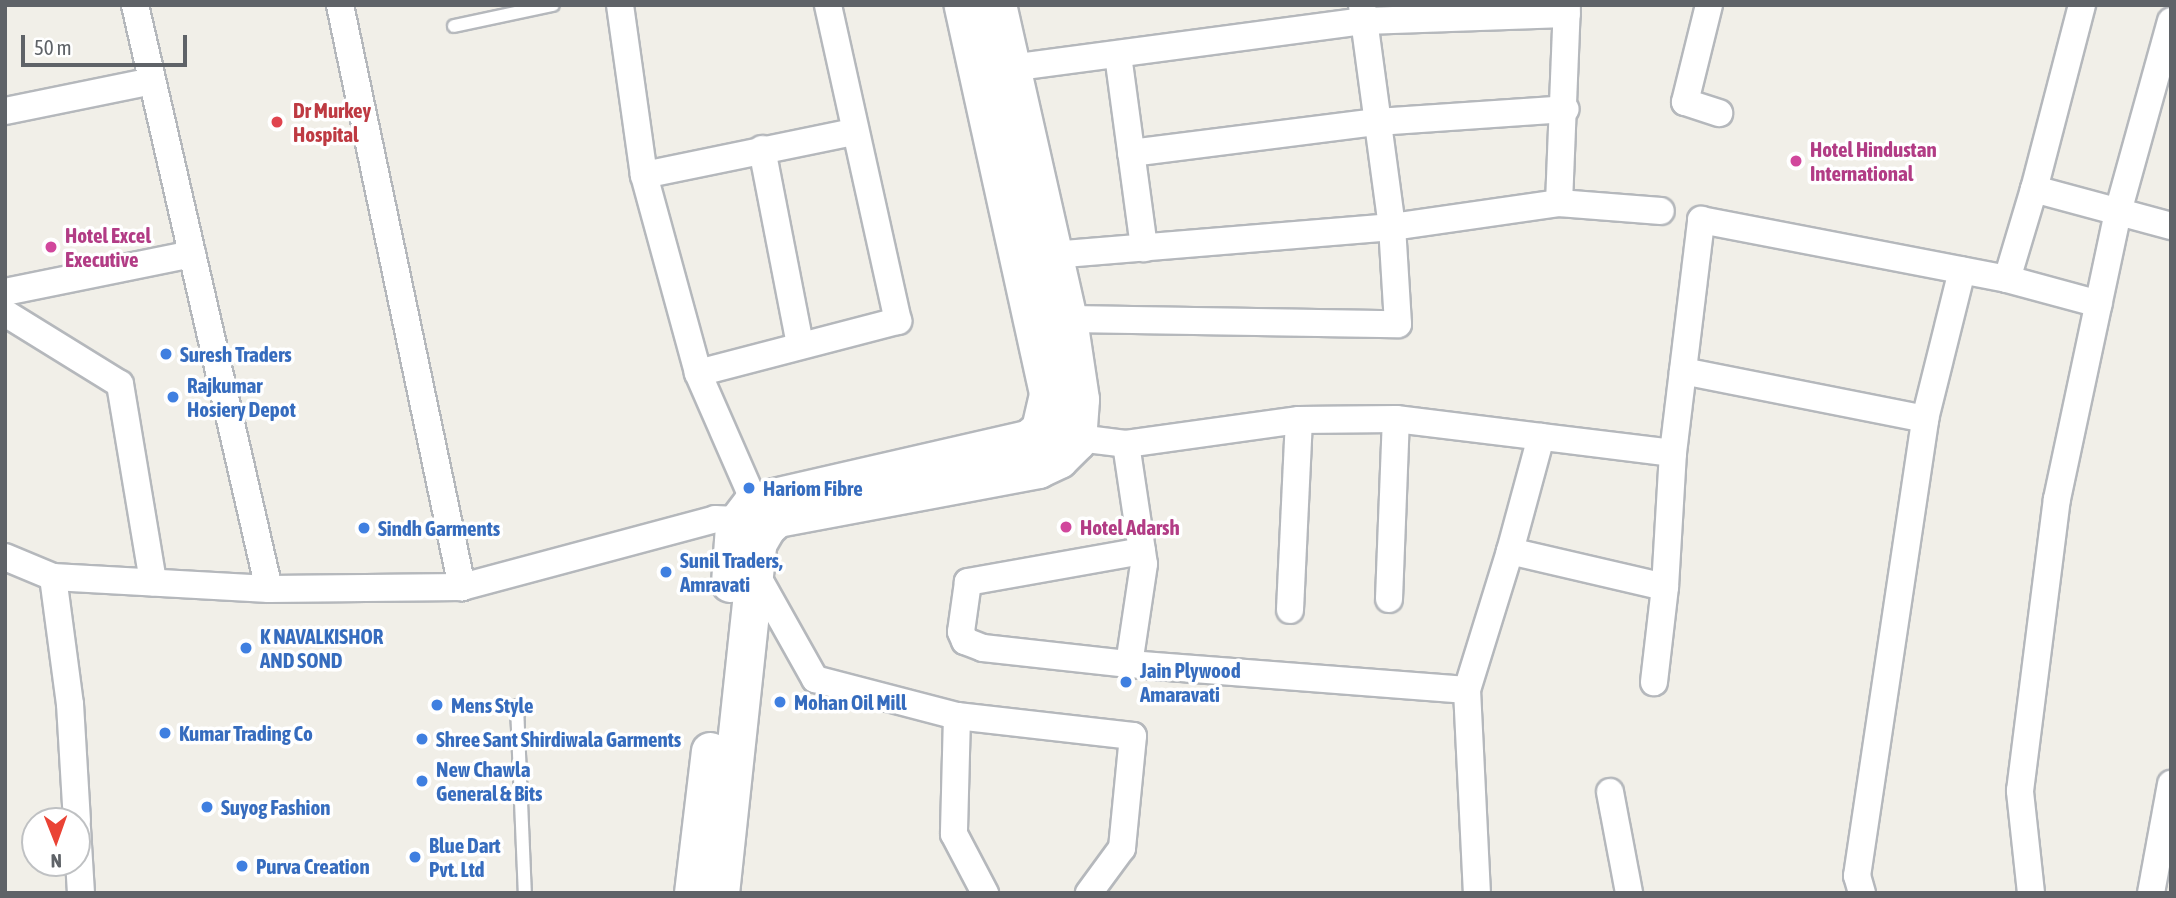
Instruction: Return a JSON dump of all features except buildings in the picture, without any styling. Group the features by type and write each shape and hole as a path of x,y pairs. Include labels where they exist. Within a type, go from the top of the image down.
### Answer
{"street":[{"path":"135,5 269,589"},
{"path":"340,5 462,587"},
{"path":"620,5 644,175 698,373 750,536 815,679 957,716 1133,736 1122,848 1089,893"},
{"path":"698,373 898,321 853,132 828,5"},
{"path":"692,893 750,536 777,518 1038,469 1059,459 1077,441 1080,399 1068,320 1053,255 993,70 963,5"},
{"path":"5,557 53,577 269,589 462,587 715,519 750,536 1028,439 1040,429 1048,393 1021,255 993,70 996,5"},
{"path":"1709,5 1685,102 1719,113"},
{"path":"2007,279 2034,189 2082,5"},
{"path":"993,70 1118,55 1362,13 1567,9 1566,109 1559,203"},
{"path":"1068,320 1398,324 1392,227 1362,13"},
{"path":"2031,893 2020,791 2057,499 2118,212 2171,21"},
{"path":"1118,55 1144,248"},
{"path":"5,111 152,81"},
{"path":"1131,153 1377,122 1566,109"},
{"path":"644,175 853,132"},
{"path":"762,149 800,345"},
{"path":"2034,189 2171,226"},
{"path":"1053,255 1392,227 1559,203 1661,211"},
{"path":"1654,682 1665,587 1673,453 1701,220 2007,279 2099,304"},
{"path":"5,292 192,254"},
{"path":"1862,893 1857,876 1925,419 1962,271"},
{"path":"5,313 120,384 153,582"},
{"path":"1683,371 1925,419"},
{"path":"1040,429 1077,441 1126,444 1300,420 1396,419 1673,453"},
{"path":"1389,599 1396,419"},
{"path":"1290,610 1300,420"},
{"path":"1476,893 1467,690 1510,551 1541,437"},
{"path":"1126,444 1142,551 1129,664"},
{"path":"720,893 750,536"},
{"path":"1142,551 978,578 968,582 961,632 972,646 1129,664 1467,690"},
{"path":"1510,551 1665,587"},
{"path":"53,577 69,704 76,807"},
{"path":"957,716 954,834 985,893"},
{"path":"2151,893 2171,784"},
{"path":"1610,792 1629,893"}],"lane":[{"path":"454,26 553,5"},
{"path":"517,706 525,893"}],"place":[{"name":"Dr Murkey Hospital","path":"277,122"},
{"name":"Hotel Hindustan International","path":"1796,161"},
{"name":"Hotel Excel Executive","path":"51,247"},
{"name":"Suresh Traders","path":"166,354"},
{"name":"Rajkumar Hosiery Depot","path":"173,397"},
{"name":"Hariom Fibre","path":"749,488"},
{"name":"Hotel Adarsh","path":"1066,527"},
{"name":"Sindh Garments","path":"364,528"},
{"name":"Sunil Traders, Amravati","path":"666,572"},
{"name":"K NAVALKISHOR AND SOND","path":"246,648"},
{"name":"Jain Plywood Amaravati","path":"1126,682"},
{"name":"Mohan Oil Mill","path":"780,702"},
{"name":"Mens Style","path":"437,705"},
{"name":"Kumar Trading Co","path":"165,733"},
{"name":"Shree Sant Shirdiwala Garments","path":"422,739"},
{"name":"New Chawla General & Bits","path":"422,781"},
{"name":"Suyog Fashion","path":"207,807"},
{"name":"Blue Dart Pvt. Ltd","path":"415,857"},
{"name":"Purva Creation","path":"242,866"}]}
